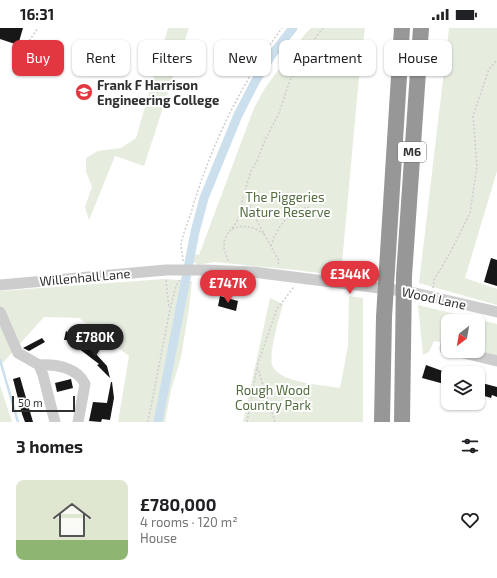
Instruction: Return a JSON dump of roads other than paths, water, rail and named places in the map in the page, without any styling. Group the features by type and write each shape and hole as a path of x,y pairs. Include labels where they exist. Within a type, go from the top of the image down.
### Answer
{"highway":[{"name":"M6","path":"382,422 384,317 402,28"},
{"name":"M6","path":"402,422 404,276 420,28"}],"street":[{"name":"Willenhall Lane","path":"0,285 168,270 204,270"},
{"name":"Wood Lane","path":"204,270 275,275 411,292 497,312"},
{"path":"0,312 18,353 39,365 50,364 61,366 78,374 83,380 85,384 78,422"},
{"path":"484,358 497,361"},
{"path":"39,365 43,375 54,422"}],"waterway":[{"path":"158,422 195,232 204,198 238,115 255,82 271,56 293,28"},
{"path":"0,360 18,422"}],"place":[{"name":"Frank F Harrison Engineering College","path":"84,92"}],"park label":[{"name":"The Piggeries Nature Reserve","path":"285,204"},
{"name":"Rough Wood Country Park","path":"273,398"}]}
